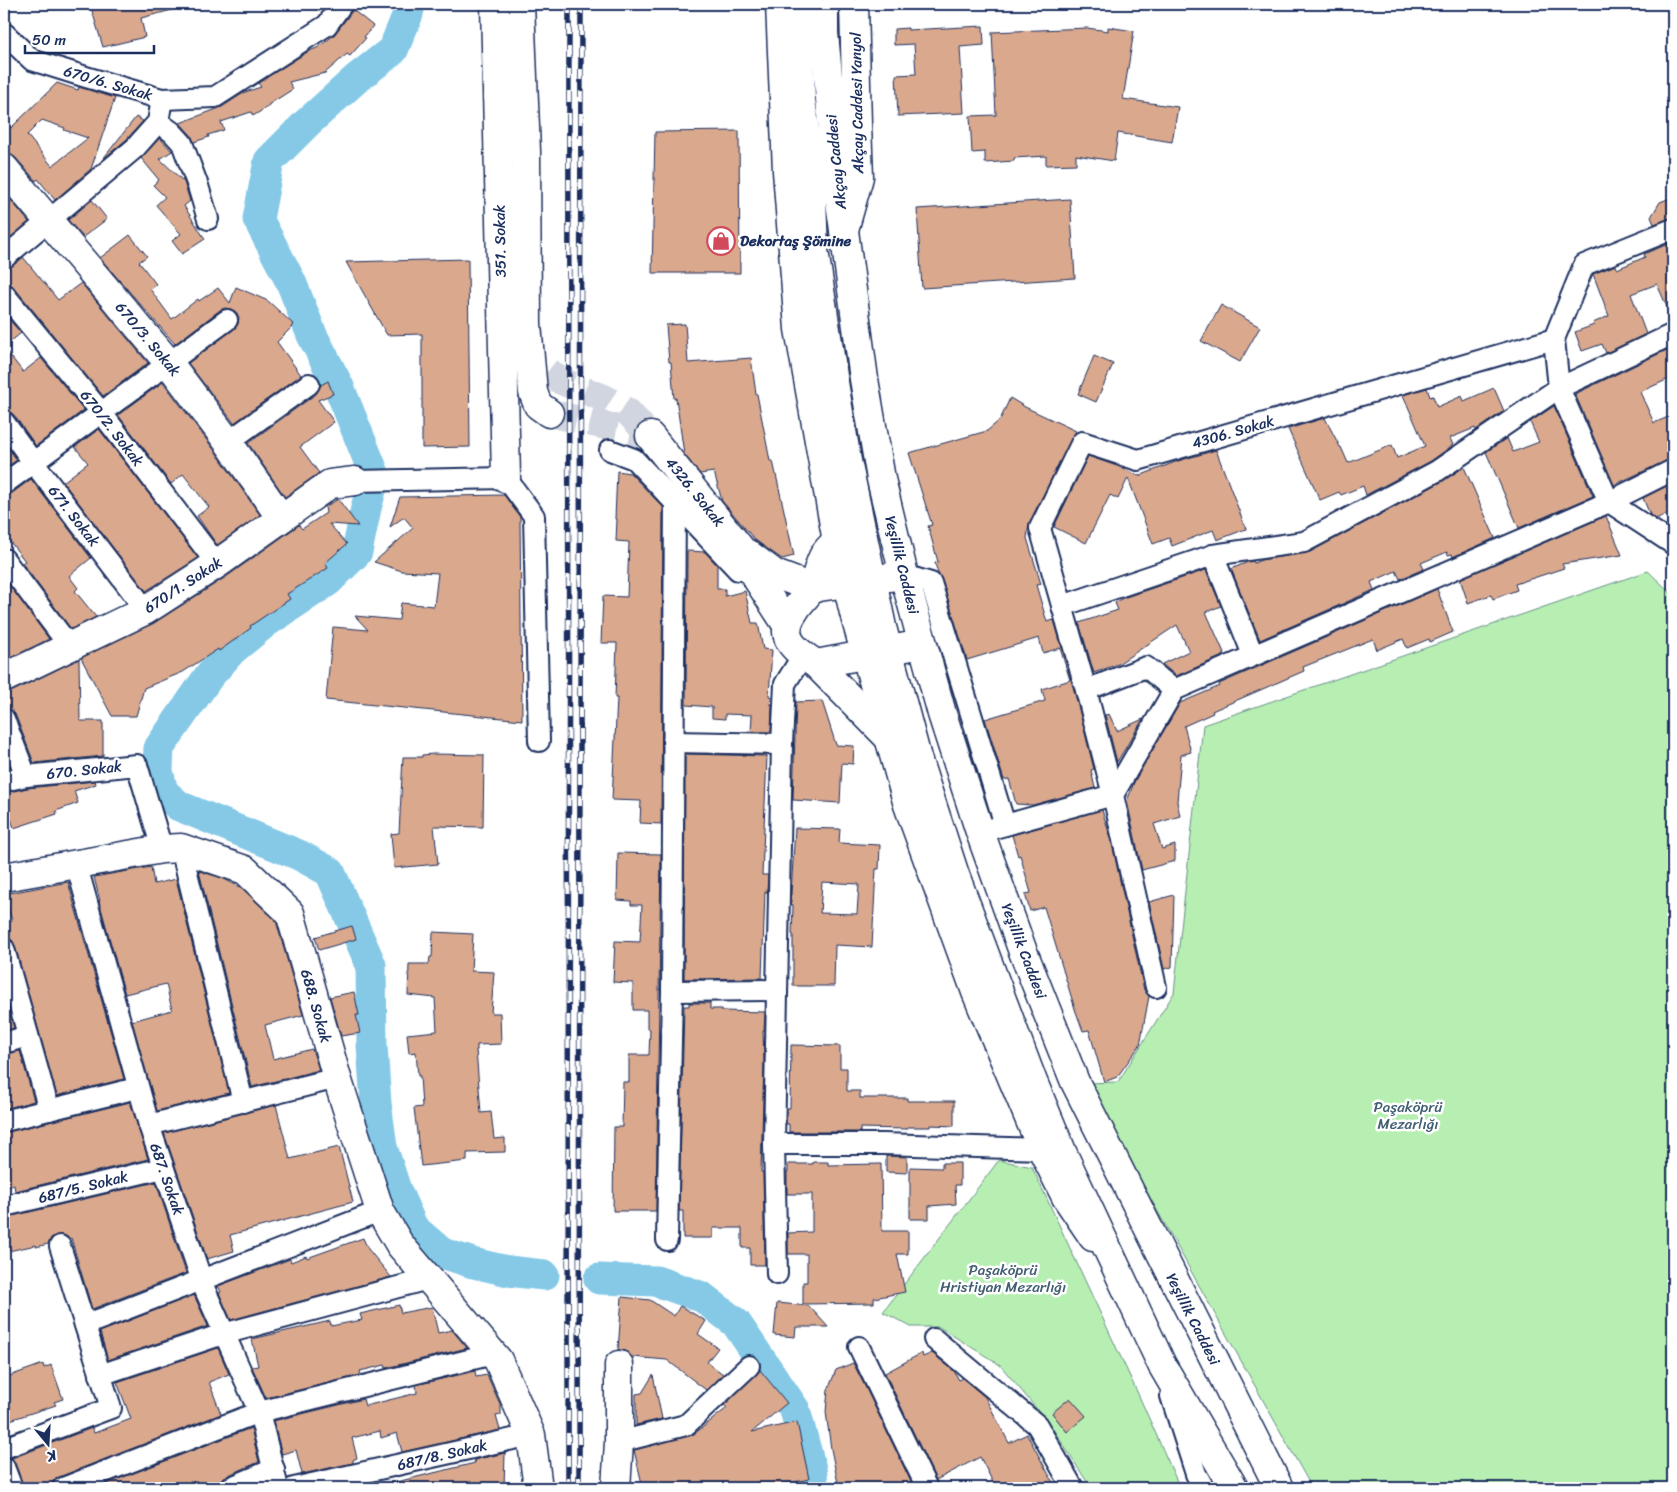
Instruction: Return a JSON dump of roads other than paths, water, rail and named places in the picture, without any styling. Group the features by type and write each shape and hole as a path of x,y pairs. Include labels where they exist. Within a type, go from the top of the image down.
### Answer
{"main road":[{"name":"351. Sokak","path":"495,4 506,478"},
{"name":"351. Sokak","path":"520,4 526,152 527,324 533,392 538,405 549,413"},
{"path":"538,4 542,240 541,328 548,371"},
{"path":"780,4 787,171 799,329 837,541 859,582"},
{"name":"Akçay Caddesi","path":"798,4 801,100 810,174 814,250 833,376"},
{"name":"Akçay Caddesi","path":"824,4 826,62 838,186 864,379"},
{"name":"Akçay Caddesi Yanyol","path":"844,230 860,177 856,124 854,4"},
{"name":"670/3. Sokak","path":"4,168 168,362 228,442 281,518"},
{"name":"Yeşillik Caddesi","path":"833,376 847,461 859,582 877,653 917,758 955,875 1033,1082 1063,1154 1162,1365 1234,1488"},
{"name":"Yeşillik Caddesi","path":"864,379 881,479 922,644 992,829 1022,950 1075,1082 1279,1488"},
{"name":"4326. Sokak","path":"650,436 745,558"},
{"name":"670/1. Sokak","path":"4,678 146,610 217,564 330,484 354,481"},
{"path":"837,541 824,555 812,588 787,625 787,635 792,645 890,738"},
{"path":"745,558 776,574 812,588 904,575"},
{"path":"745,558 787,625"},
{"path":"809,660 877,653 922,644"},
{"path":"877,653 890,738 908,805 976,992 1042,1150 1066,1197 1122,1280"},
{"name":"688. Sokak","path":"4,877 76,863 172,849 245,870 290,914 337,1078 380,1211 400,1245 496,1357 531,1435 538,1488"},
{"path":"616,1488 620,1365"}],"street":[{"name":"670/6. Sokak","path":"4,33 32,60 162,99 215,97 327,25 342,4"},
{"path":"4,258 135,148 158,122 162,99"},
{"path":"158,122 172,132 182,143 208,219"},
{"path":"1673,229 1584,265 1554,339 1560,388 1609,502 1673,544"},
{"name":"670/2. Sokak","path":"4,294 101,412 217,564"},
{"path":"4,484 227,320"},
{"path":"1156,987 1113,795 1062,606 1213,555 1304,542 1437,471 1560,388 1673,334"},
{"name":"4306. Sokak","path":"1062,606 1040,528 1082,442 1138,460 1554,339"},
{"path":"228,442 309,384"},
{"name":"671. Sokak","path":"4,422 146,610"},
{"path":"610,450 634,459 738,570 745,558"},
{"path":"904,575 931,583 992,829 1113,795 1174,690 1253,654 1609,502 1673,470"},
{"path":"354,481 506,478 534,516 539,740"},
{"path":"667,1240 672,991 675,501"},
{"path":"1213,555 1253,654"},
{"path":"4,559 70,647"},
{"path":"777,1274 774,1144 782,744 785,684 809,660"},
{"path":"1086,690 1146,667 1174,690"},
{"path":"4,719 26,776"},
{"path":"673,742 782,744"},
{"name":"670. Sokak","path":"4,781 26,776 137,765 172,849"},
{"path":"172,849 243,1102"},
{"name":"687. Sokak","path":"76,863 148,1125 223,1334 259,1412 276,1479"},
{"path":"4,949 49,1110"},
{"path":"672,991 777,990"},
{"path":"4,1043 28,1036"},
{"path":"148,1125 337,1078"},
{"path":"4,1121 137,1088"},
{"path":"774,1144 883,1144 1042,1150"},
{"name":"687/5. Sokak","path":"4,1206 163,1168"},
{"path":"85,1326 380,1211"},
{"path":"4,1448 111,1408 60,1246"},
{"path":"100,1375 223,1334 428,1279"},
{"path":"934,1339 1037,1426 1073,1488"},
{"path":"859,1347 927,1488"},
{"path":"63,1488 259,1412 496,1357"},
{"path":"1162,1365 1196,1474 1204,1488"},
{"path":"618,1442 686,1425 749,1366"},
{"name":"687/8. Sokak","path":"294,1488 531,1435"},
{"path":"4,1467 12,1488"},
{"path":"229,1488 276,1479"}],"waterway":[{"path":"410,4 408,14 393,50 356,79 307,123 269,161 258,219 291,282 312,335 339,387 375,476 357,552 328,581 266,622 232,650 209,676 159,748 158,771 163,792 179,806 299,855 330,872 371,965 372,1046 376,1103 382,1147 396,1190 413,1228 442,1253 508,1271 544,1275"},
{"path":"599,1279 656,1281 702,1297 736,1323 795,1410 811,1469 814,1488"}],"tunnel":[{"path":"548,371 561,381 604,398 628,412 650,436"},
{"path":"549,413 650,436"}],"railway":[{"path":"568,1488 569,4"},
{"path":"579,1488 581,4"}],"place":[{"name":"Dekortaş Şömine","path":"721,241"}],"park label":[{"name":"Paşaköprü Mezarlığı","path":"1408,1116"},
{"name":"Paşaköprü Hristiyan Mezarlığı","path":"1003,1278"}]}
